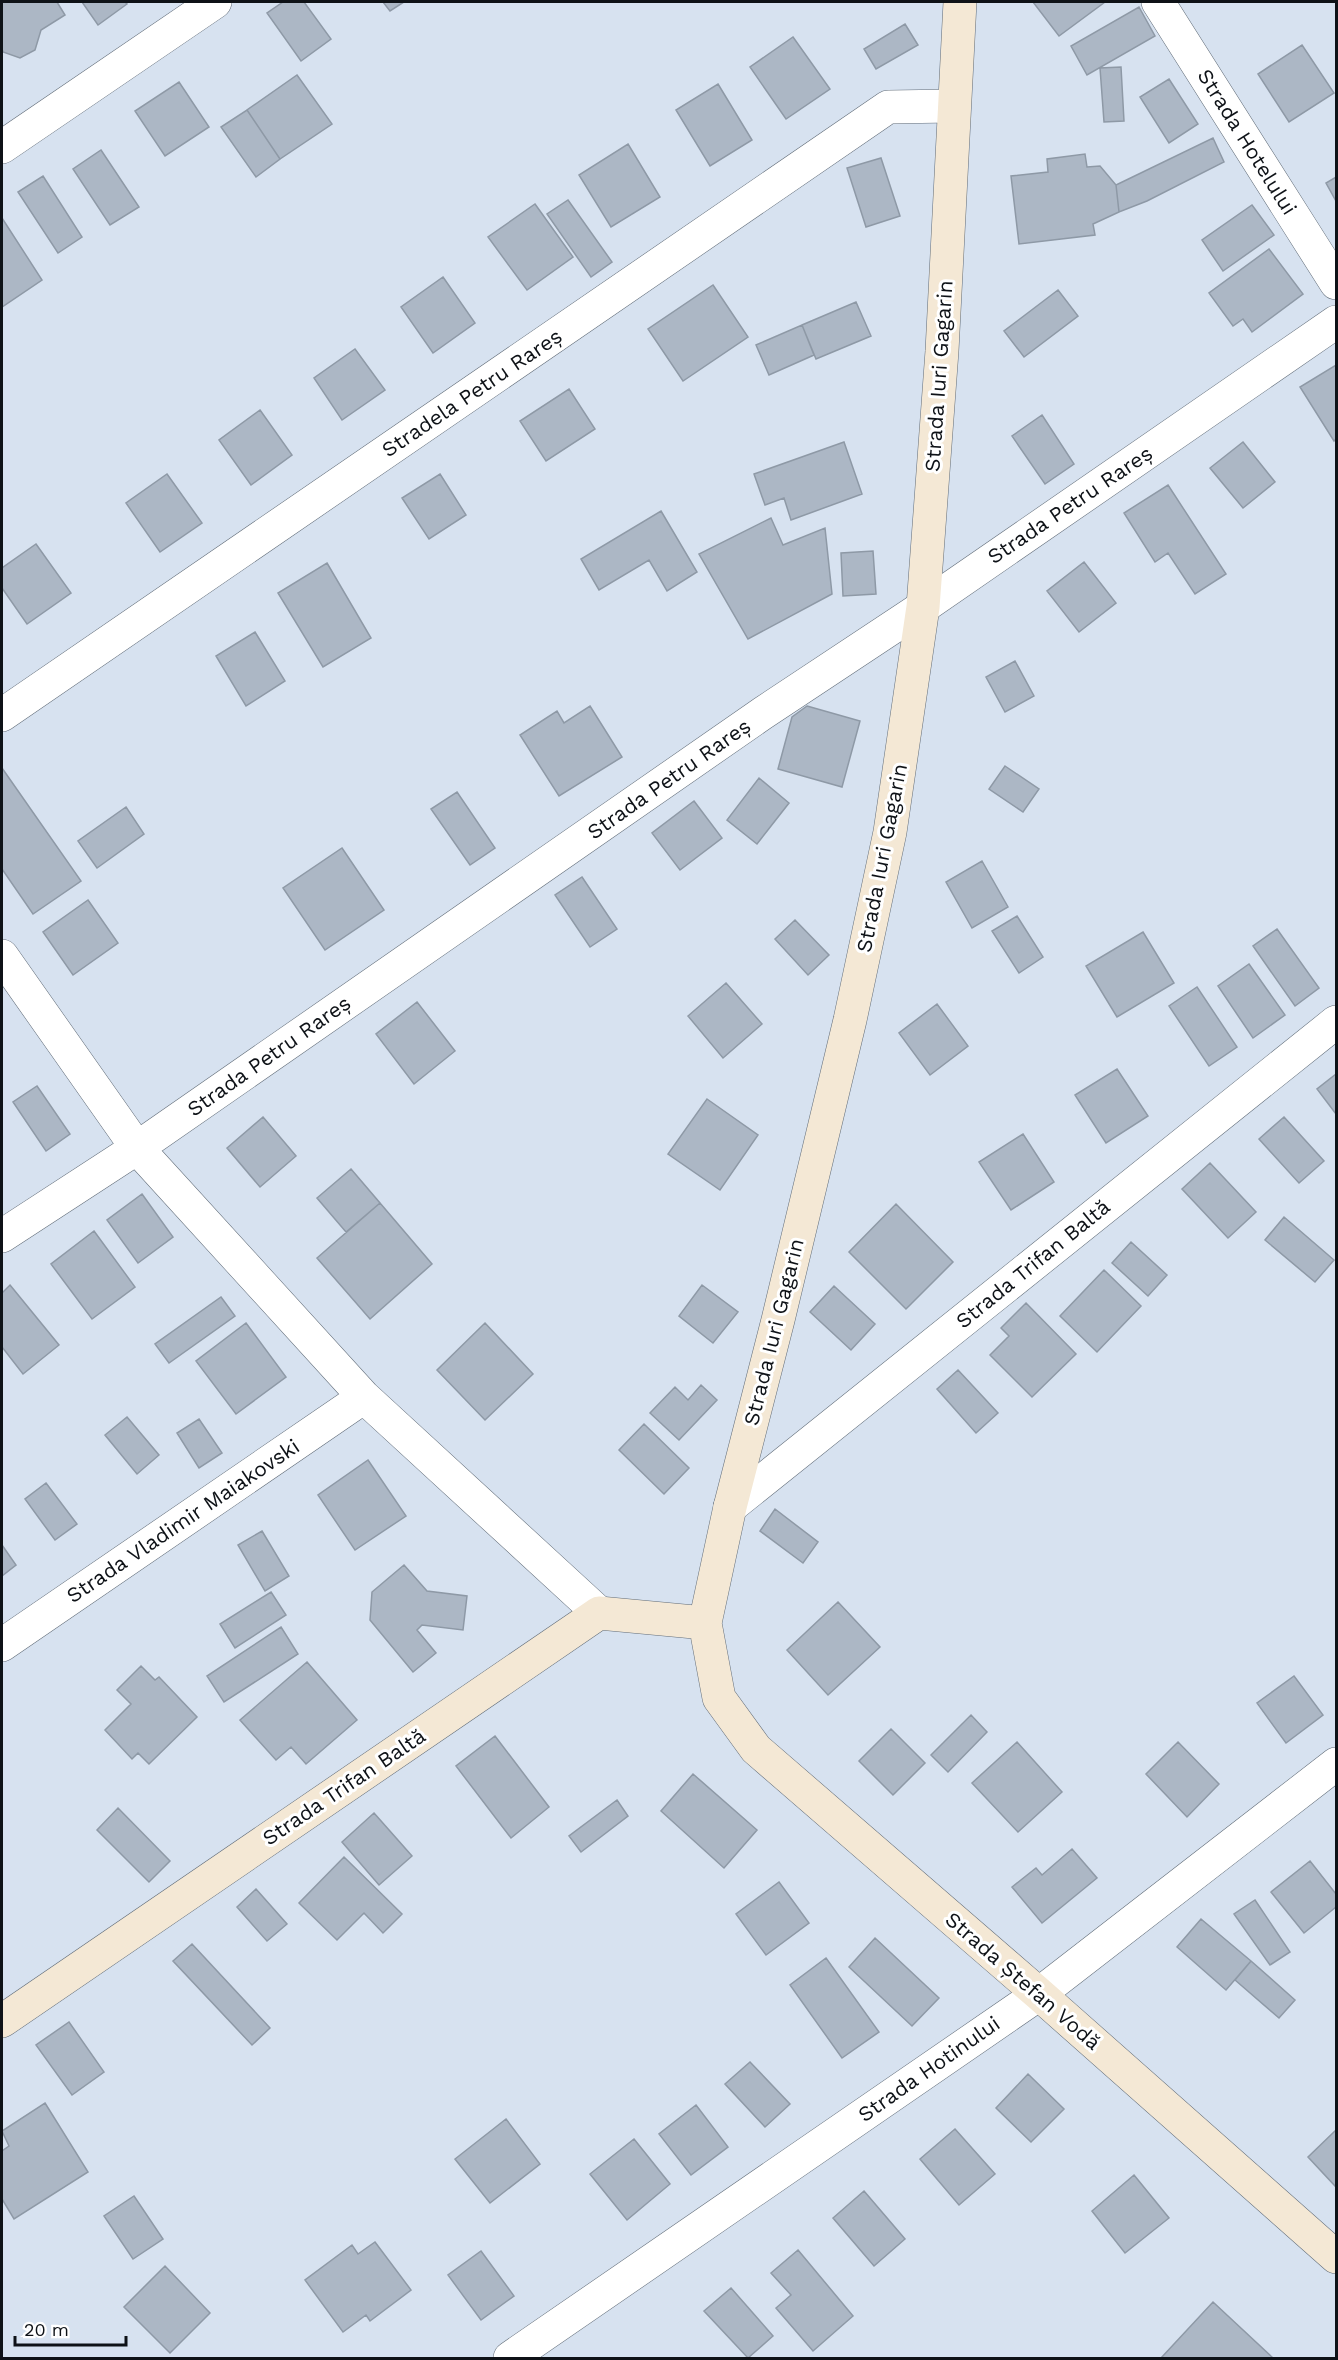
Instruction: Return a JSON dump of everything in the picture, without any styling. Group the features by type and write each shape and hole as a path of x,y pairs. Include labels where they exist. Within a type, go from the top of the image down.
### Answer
{"main road":[{"name":"Strada Iuri Gagarin","path":"719,1698 705,1623 730,1507 778,1320 855,998 890,832 923,607 942,351 960,2"},
{"path":"599,1613 705,1623"},
{"name":"Strada Trifan Baltă","path":"2,2021 599,1613"},
{"name":"Strada Ștefan Vodă","path":"719,1698 756,1749 1039,1994 1336,2257"}],"street":[{"path":"2,147 215,2"},
{"name":"Strada Hotelului","path":"1158,2 1336,284"},
{"name":"Stradela Petru Rareș","path":"2,716 888,107 953,106"},
{"name":"Strada Petru Rareș","path":"2,1236 137,1148 764,713 923,607 1336,322"},
{"path":"2,956 137,1148 364,1397 599,1613"},
{"name":"Strada Trifan Baltă","path":"730,1507 1336,1022"},
{"name":"Strada Vladimir Maiakovski","path":"2,1645 364,1397"},
{"name":"Strada Hotinului","path":"510,2358 1039,1994 1336,1764"}],"building":[{"path":"2,2 57,2 65,15 41,30 35,50 20,58 3,52 2,49"},
{"path":"82,2 125,2 127,4 98,25"},
{"path":"283,2 304,2 331,39 301,61 267,13"},
{"path":"383,2 404,2 390,11"},
{"path":"1033,2 1105,2 1059,36"},
{"path":"1139,7 1155,36 1087,75 1071,46"},
{"path":"905,24 918,45 876,69 864,49"},
{"path":"793,37 830,89 786,119 750,67"},
{"path":"1302,45 1334,93 1289,122 1258,74"},
{"path":"1121,67 1124,121 1104,122 1100,68"},
{"path":"297,75 332,124 280,159 247,110"},
{"path":"1169,79 1198,124 1169,143 1140,97"},
{"path":"179,82 209,127 165,156 135,111"},
{"path":"718,84 752,140 710,166 676,110"},
{"path":"247,110 280,159 256,177 221,127"},
{"path":"1213,138 1224,162 1147,201 1119,212 1116,185"},
{"path":"628,144 660,197 611,227 579,175"},
{"path":"101,150 139,207 110,225 73,169"},
{"path":"1085,154 1087,167 1100,166 1116,185 1119,212 1093,224 1095,235 1019,244 1011,176 1048,172 1047,159"},
{"path":"881,158 900,216 866,227 847,168"},
{"path":"43,176 82,237 58,253 18,192"},
{"path":"1336,177 1336,201 1326,183"},
{"path":"568,200 612,262 591,277 547,214"},
{"path":"535,204 573,257 527,290 488,237"},
{"path":"1252,205 1274,235 1223,271 1202,240"},
{"path":"2,218 42,280 2,307"},
{"path":"1269,249 1303,294 1252,332 1243,319 1233,326 1209,293"},
{"path":"443,277 475,323 433,353 401,307"},
{"path":"713,285 748,337 683,381 648,329"},
{"path":"1058,290 1078,316 1024,357 1004,331"},
{"path":"856,302 871,336 816,359 802,325"},
{"path":"802,325 814,355 769,375 756,345"},
{"path":"355,349 385,390 342,420 314,378"},
{"path":"1336,365 1336,439 1334,441 1300,387"},
{"path":"569,389 595,429 546,461 520,421"},
{"path":"260,410 292,455 251,485 219,440"},
{"path":"1042,415 1074,464 1045,484 1012,436"},
{"path":"844,442 862,494 791,520 784,498 765,505 754,474"},
{"path":"1243,442 1275,482 1243,508 1210,468"},
{"path":"167,474 202,523 160,552 126,503"},
{"path":"440,474 466,515 429,539 402,498"},
{"path":"1168,485 1226,574 1195,594 1168,553 1155,562 1124,513"},
{"path":"661,511 697,572 667,591 649,560 599,590 581,559"},
{"path":"771,518 783,545 825,528 832,594 748,639 699,554"},
{"path":"36,544 71,593 27,624 2,588 2,568"},
{"path":"873,551 876,594 843,596 841,553"},
{"path":"1084,562 1116,603 1079,632 1047,591"},
{"path":"327,563 371,638 323,667 278,593"},
{"path":"255,632 285,681 246,706 216,656"},
{"path":"1015,661 1034,696 1005,712 986,677"},
{"path":"590,706 622,757 559,796 520,735 557,711 564,723"},
{"path":"807,706 860,721 842,787 778,769 792,717"},
{"path":"1005,766 1039,789 1023,812 989,789"},
{"path":"2,768 81,881 33,914 2,869"},
{"path":"759,778 789,803 757,844 727,820"},
{"path":"457,792 495,848 470,865 431,809"},
{"path":"694,801 722,838 680,870 652,833"},
{"path":"126,807 144,834 97,868 78,841"},
{"path":"342,848 384,910 325,950 283,888"},
{"path":"982,861 1008,907 972,928 946,882"},
{"path":"582,877 617,929 590,947 555,895"},
{"path":"88,900 118,943 73,975 43,932"},
{"path":"1017,916 1043,957 1019,973 992,931"},
{"path":"795,920 829,955 808,975 775,939"},
{"path":"1277,929 1319,988 1295,1006 1253,946"},
{"path":"1143,932 1174,983 1117,1017 1086,966"},
{"path":"1249,964 1285,1015 1253,1038 1218,986"},
{"path":"726,983 762,1024 723,1058 688,1016"},
{"path":"1197,987 1237,1047 1209,1066 1169,1006"},
{"path":"417,1002 455,1051 414,1084 376,1034"},
{"path":"937,1004 968,1046 930,1075 899,1033"},
{"path":"1117,1069 1148,1116 1106,1143 1075,1095"},
{"path":"1336,1074 1336,1114 1317,1089"},
{"path":"37,1086 70,1134 46,1151 13,1102"},
{"path":"707,1099 758,1135 720,1190 668,1154"},
{"path":"263,1117 296,1156 260,1187 227,1148"},
{"path":"1284,1117 1324,1161 1299,1183 1259,1139"},
{"path":"1023,1134 1054,1182 1011,1210 979,1162"},
{"path":"1210,1163 1256,1212 1228,1238 1182,1189"},
{"path":"351,1169 380,1203 346,1232 317,1198"},
{"path":"142,1194 173,1237 138,1263 107,1220"},
{"path":"380,1203 432,1264 370,1319 317,1258"},
{"path":"896,1204 953,1262 906,1309 849,1252"},
{"path":"1284,1217 1334,1260 1315,1282 1265,1240"},
{"path":"94,1231 135,1287 92,1319 51,1264"},
{"path":"1131,1242 1167,1275 1148,1296 1112,1263"},
{"path":"1104,1270 1141,1306 1097,1352 1060,1316"},
{"path":"10,1285 59,1345 23,1374 2,1347 2,1293"},
{"path":"702,1285 738,1312 713,1343 679,1316"},
{"path":"834,1286 875,1324 851,1350 810,1312"},
{"path":"221,1297 235,1316 169,1363 155,1344"},
{"path":"1026,1303 1076,1354 1032,1397 990,1355 1009,1336 1001,1328"},
{"path":"246,1323 286,1377 236,1414 196,1361"},
{"path":"485,1323 533,1374 485,1420 437,1370"},
{"path":"958,1370 998,1413 976,1433 937,1389"},
{"path":"701,1385 717,1400 679,1440 650,1413 675,1387 688,1400"},
{"path":"127,1417 159,1455 137,1474 105,1435"},
{"path":"199,1419 222,1453 199,1468 177,1433"},
{"path":"644,1424 689,1468 664,1494 619,1450"},
{"path":"368,1460 406,1516 355,1550 318,1495"},
{"path":"46,1483 77,1524 55,1540 25,1499"},
{"path":"775,1509 818,1542 803,1563 760,1531"},
{"path":"262,1531 289,1576 265,1591 238,1545"},
{"path":"2,1545 16,1565 2,1576"},
{"path":"404,1565 427,1591 467,1596 463,1630 422,1625 417,1630 436,1653 413,1672 370,1620 372,1592"},
{"path":"271,1592 286,1615 235,1648 220,1624"},
{"path":"838,1602 880,1647 828,1695 787,1650"},
{"path":"281,1627 298,1654 224,1702 207,1676"},
{"path":"307,1662 357,1720 306,1764 291,1747 276,1760 240,1720"},
{"path":"141,1666 155,1680 159,1677 197,1717 149,1764 138,1753 132,1759 105,1730 131,1704 117,1690"},
{"path":"1294,1676 1323,1715 1286,1743 1257,1703"},
{"path":"971,1715 987,1732 948,1772 931,1755"},
{"path":"891,1729 925,1763 893,1795 859,1761"},
{"path":"495,1736 549,1807 511,1838 456,1766"},
{"path":"1017,1742 1062,1792 1018,1832 972,1783"},
{"path":"1178,1742 1219,1784 1187,1817 1146,1774"},
{"path":"693,1774 757,1830 724,1868 661,1811"},
{"path":"617,1800 628,1816 581,1852 569,1836"},
{"path":"118,1808 170,1861 149,1882 97,1830"},
{"path":"374,1813 412,1856 379,1885 342,1842"},
{"path":"1072,1849 1097,1878 1042,1923 1012,1887 1036,1868 1042,1875"},
{"path":"344,1857 402,1914 383,1933 364,1913 337,1940 299,1903"},
{"path":"1310,1861 1336,1894 1336,1907 1304,1933 1271,1892"},
{"path":"779,1882 809,1923 766,1955 736,1914"},
{"path":"256,1889 287,1924 267,1941 237,1907"},
{"path":"1255,1900 1290,1952 1270,1965 1234,1914"},
{"path":"1201,1919 1251,1961 1226,1990 1177,1947"},
{"path":"875,1938 939,1998 912,2026 849,1967"},
{"path":"192,1944 270,2028 252,2045 173,1961"},
{"path":"826,1958 879,2032 842,2058 790,1985"},
{"path":"1251,1961 1295,2000 1279,2018 1235,1980"},
{"path":"69,2022 104,2072 72,2095 36,2045"},
{"path":"750,2062 790,2104 765,2127 725,2084"},
{"path":"1028,2074 1064,2109 1031,2142 996,2108"},
{"path":"45,2103 88,2172 14,2219 2,2199 2,2151 9,2146 2,2131"},
{"path":"696,2105 728,2147 691,2175 659,2134"},
{"path":"506,2119 540,2164 490,2203 455,2159"},
{"path":"955,2129 995,2174 959,2205 920,2159"},
{"path":"1336,2130 1336,2187 1308,2157"},
{"path":"634,2139 670,2184 627,2220 590,2174"},
{"path":"1134,2175 1169,2218 1125,2253 1092,2211"},
{"path":"864,2191 905,2239 874,2266 833,2218"},
{"path":"134,2196 163,2239 133,2259 104,2216"},
{"path":"375,2242 411,2290 370,2321 366,2315 343,2332 305,2280 352,2245 358,2254"},
{"path":"798,2250 853,2316 813,2351 776,2308 791,2295 771,2273"},
{"path":"481,2251 514,2296 481,2320 448,2275"},
{"path":"165,2266 210,2313 170,2353 124,2307"},
{"path":"731,2288 773,2336 748,2358 704,2311"},
{"path":"1213,2302 1273,2358 1161,2358"}]}
